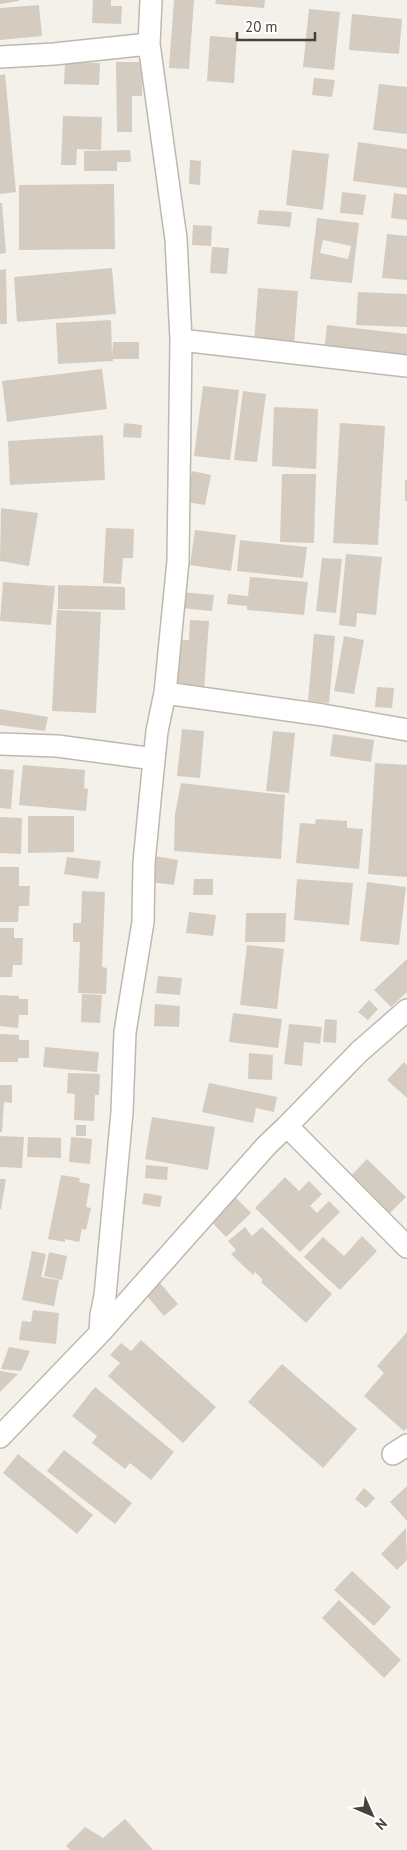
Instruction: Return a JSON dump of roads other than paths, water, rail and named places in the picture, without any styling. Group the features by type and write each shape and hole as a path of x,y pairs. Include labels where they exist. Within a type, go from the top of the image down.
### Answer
{"street":[{"path":"100,1333 122,1112 125,1032 143,922 144,863 154,759 157,731 165,693 178,561 181,340 176,239 149,44 151,0"},
{"path":"0,57 54,54 149,44"},
{"path":"181,340 407,366"},
{"path":"165,693 323,715 407,730"},
{"path":"0,744 57,746 154,759"},
{"path":"0,1436 100,1333 267,1145 359,1052 407,1010"},
{"path":"287,1126 407,1247"}]}
